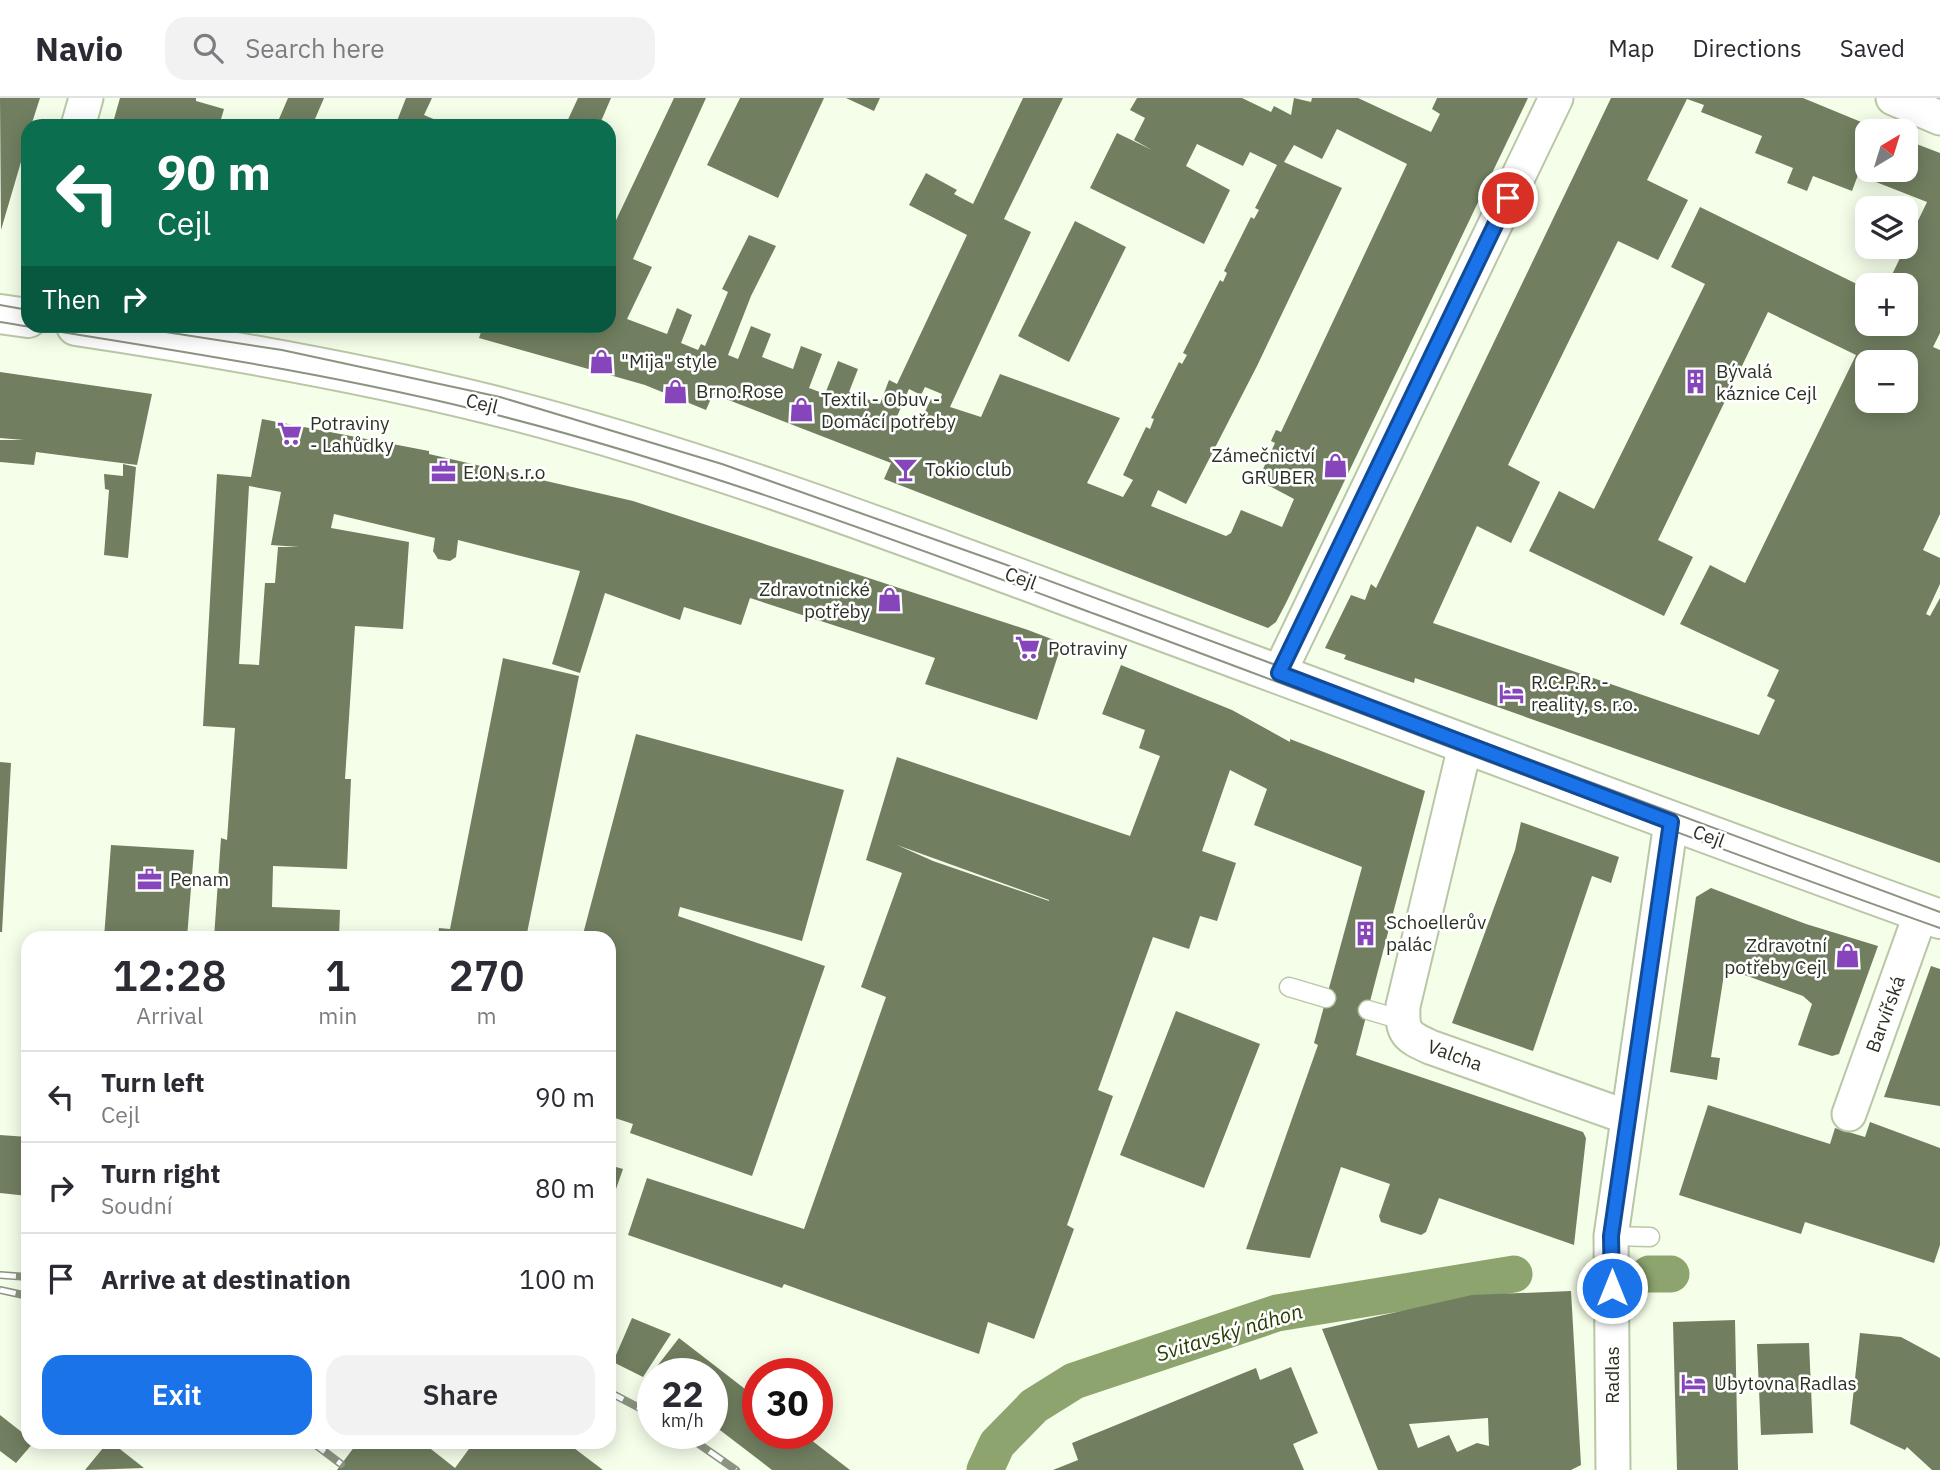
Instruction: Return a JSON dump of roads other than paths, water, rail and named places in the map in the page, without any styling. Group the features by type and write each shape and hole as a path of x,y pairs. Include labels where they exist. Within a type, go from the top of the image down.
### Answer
{"street":[{"path":"80,119 86,98"},
{"path":"1279,673 1556,98"},
{"path":"1893,98 1940,118"},
{"name":"Cejl","path":"121,333 281,358 497,406 718,472 1279,673 1465,746 1931,916"},
{"path":"1406,1029 1403,1006 1465,746"},
{"name":"Radlas","path":"1613,1470 1611,1236 1671,822"},
{"name":"Barvířská","path":"1849,1114 1931,916"},
{"name":"Valcha","path":"1406,1029 1627,1117"}],"lane":[{"path":"1289,987 1326,998"},
{"path":"1368,1010 1406,1029"},
{"path":"1611,1236 1650,1237"}],"waterway":[{"name":"Svitavský náhon","path":"985,1470 997,1444 1034,1406 1074,1381 1277,1313 1514,1274"},
{"name":"Svitavský náhon","path":"1649,1274 1671,1274"}],"tram line":[{"path":"0,305 21,309"},
{"path":"0,322 21,325"},
{"path":"67,333 248,363 432,399 570,435 722,481 947,559 1940,928"},
{"path":"172,333 282,350 500,397 722,464 1004,564 1940,912"}],"railway":[{"path":"0,1275 21,1276"},
{"path":"0,1290 21,1294"},
{"path":"616,1396 637,1407"},
{"path":"321,1449 341,1464"},
{"path":"706,1449 736,1470"}],"place":[{"name":"\"Mija\" style","path":"601,361"},
{"name":"Bývalá káznice Cejl","path":"1696,382"},
{"name":"Brno.Rose","path":"676,391"},
{"name":"Textil - Obuv - Domácí potřeby","path":"801,410"},
{"name":"Potraviny - Lahůdky","path":"290,434"},
{"name":"Zámečnictví GRUBER","path":"1335,466"},
{"name":"Tokio club","path":"905,469"},
{"name":"E.ON s.r.o","path":"443,472"},
{"name":"Zdravotnické potřeby","path":"890,600"},
{"name":"Potraviny","path":"1028,648"},
{"name":"R.C.P.R. - reality, s. r.o.","path":"1511,693"},
{"name":"Penam","path":"150,879"},
{"name":"Schoellerův palác","path":"1366,933"},
{"name":"Zdravotní potřeby Cejl","path":"1847,956"},
{"name":"Ubytovna Radlas","path":"1694,1383"}]}
